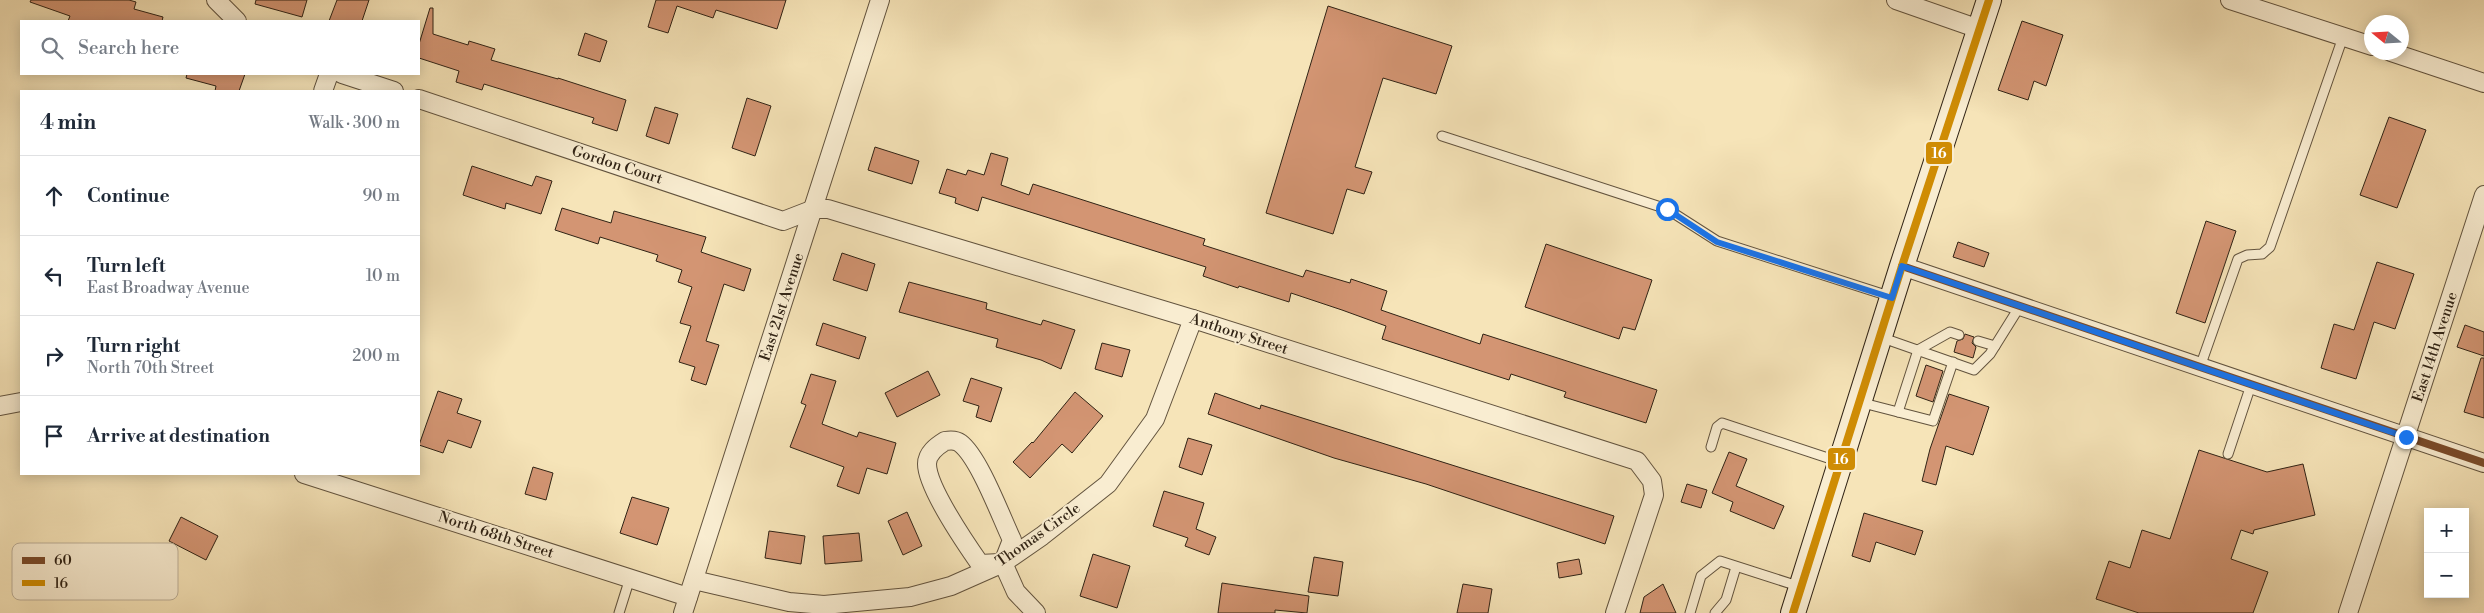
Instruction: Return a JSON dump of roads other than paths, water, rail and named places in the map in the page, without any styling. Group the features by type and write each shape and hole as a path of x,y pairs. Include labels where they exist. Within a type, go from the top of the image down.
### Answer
{"main road":[{"path":"1793,613 1902,266 1989,0"}],"street":[{"path":"216,0 236,20"},
{"name":"East 21st Avenue","path":"686,605 880,0"},
{"path":"1896,0 1979,29"},
{"path":"2230,0 2364,44"},
{"path":"2409,58 2484,83"},
{"path":"323,90 328,75"},
{"path":"345,75 391,90"},
{"name":"Gordon Court","path":"420,99 783,221 814,209"},
{"name":"East 14th Avenue","path":"2348,613 2484,195"},
{"name":"Anthony Street","path":"814,209 828,209 1193,319 1637,461 1652,481 1654,494 1615,613"},
{"path":"1902,266 2484,463"},
{"name":"Thomas Circle","path":"694,580 789,602 824,605 910,597 951,586 1003,563 1042,536 1108,484 1155,419 1193,319"},
{"path":"0,406 20,402"},
{"path":"1003,563 980,564 949,517 926,463 933,450 945,441 958,442 967,449 988,488 1012,540 1003,563 1016,592 1036,613"},
{"name":"North 68th Street","path":"307,475 630,578 686,605"}],"lane":[{"path":"2200,367 2238,258 2262,254 2270,246 2343,37"},
{"path":"1442,136 1667,209 1717,242 1892,298"},
{"path":"1880,336 1974,370 1995,346 2020,306"},
{"path":"1898,412 1918,350 1950,332 1959,335"},
{"path":"1978,341 1995,346"},
{"path":"1859,402 1933,422 1953,362"},
{"path":"2228,454 2251,384"},
{"path":"1711,448 1717,427 1722,423 1840,462"},
{"path":"1690,613 1701,576 1720,561 1801,588"},
{"path":"1715,613 1726,600 1736,567"},
{"path":"619,613 630,578"}]}
